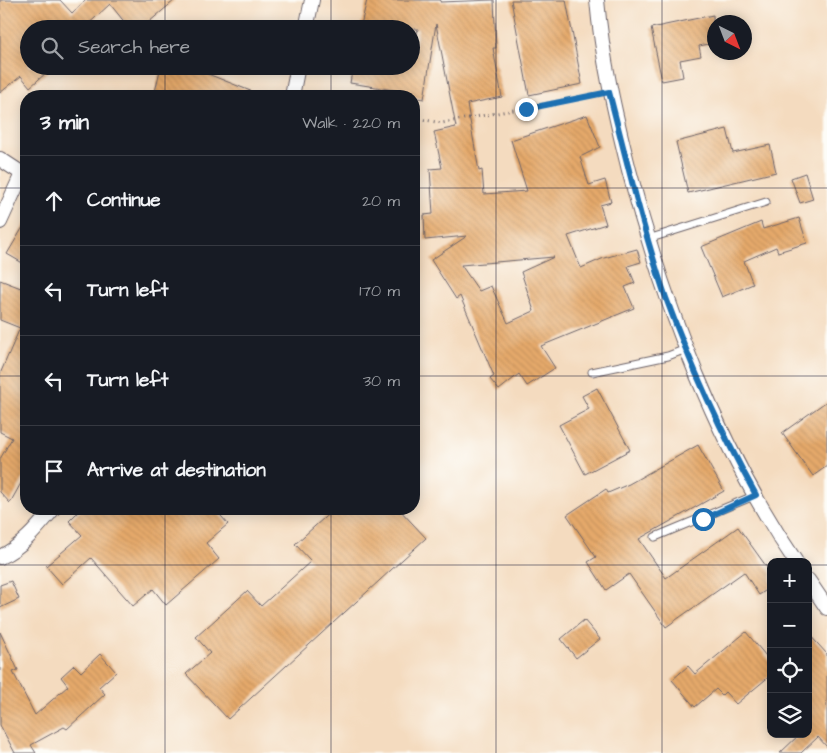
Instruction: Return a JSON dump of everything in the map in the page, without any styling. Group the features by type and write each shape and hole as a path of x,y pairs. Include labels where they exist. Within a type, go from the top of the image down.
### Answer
{"street":[{"path":"308,20 312,0"},
{"path":"596,0 609,92 648,239 666,297 686,349 739,465 794,558"},
{"path":"293,90 296,75"},
{"path":"0,159 20,172"},
{"path":"0,222 20,183"},
{"path":"0,558 34,531 48,515"},
{"path":"812,586 827,608"}],"lane":[{"path":"648,239 766,202"},
{"path":"592,372 668,356 686,349"},
{"path":"655,537 756,495"}],"path":[{"path":"420,119 442,123 609,92"}],"building":[{"path":"0,0 60,0 72,13 86,0 175,0 151,20 123,20 110,4 93,20 20,20 20,75 44,75 30,87 21,76 0,93"},
{"path":"367,0 441,0 440,2 494,0 496,48 493,48 502,97 467,104 479,171 482,170 484,194 527,191 511,140 587,115 600,147 580,157 589,185 605,180 611,202 600,205 606,224 568,236 581,268 604,258 637,249 641,262 628,266 635,283 625,287 634,308 541,346 555,368 527,386 519,374 499,390 490,379 494,376 460,296 456,299 431,260 467,236 425,240 424,215 433,214 430,169 442,168 434,132 456,127 436,24 424,99 420,98 420,90 394,90 350,83 351,75 420,75 420,20 362,20","holes":["554,257 521,272 534,311 508,323 491,286 479,291 461,265"]},
{"path":"511,0 566,0 582,84 529,95"},
{"path":"707,16 707,44 699,46 701,56 680,60 683,77 662,81 651,28"},
{"path":"159,75 210,75 248,90 155,90"},
{"path":"727,129 733,153 770,145 776,172 688,193 676,142"},
{"path":"805,173 813,199 800,203 791,178"},
{"path":"799,218 807,243 778,252 776,247 744,261 753,284 722,297 701,247 761,222 763,229"},
{"path":"20,232 20,262 7,254"},
{"path":"0,280 20,288 20,328 0,320"},
{"path":"20,328 20,485 10,503 0,492 0,459 12,438 0,432 0,374"},
{"path":"597,388 630,450 585,474 559,425 589,409 582,396"},
{"path":"827,401 827,466 813,476 782,433"},
{"path":"698,445 724,491 639,539 666,578 738,527 767,567 767,590 759,595 744,572 666,627 629,574 606,590 588,562 596,557 567,515 606,489 608,493 629,484"},
{"path":"75,515 220,515 228,524 206,543 219,559 166,605 153,589 133,606 91,558 62,584 46,566 82,535 69,521"},
{"path":"327,515 405,515 426,538 228,719 186,674 210,653 196,637 247,591 261,606 311,561 295,544"},
{"path":"11,581 19,599 0,608 0,585"},
{"path":"584,620 600,639 576,658 561,639"},
{"path":"0,632 18,670 13,672 35,715 68,686 61,677 74,665 81,672 100,654 116,672 99,687 105,694 67,729 64,727 31,745 36,753 15,753 0,725"},
{"path":"746,632 767,657 767,678 736,704 725,692 722,695 716,689 695,707 672,680 688,666 695,674"},
{"path":"812,637 827,654 827,747 818,737 801,753 780,753 796,738 812,738"}],"route":[{"path":"526,109 609,92 640,211 666,297 695,371 739,465 756,495 703,519"}]}
